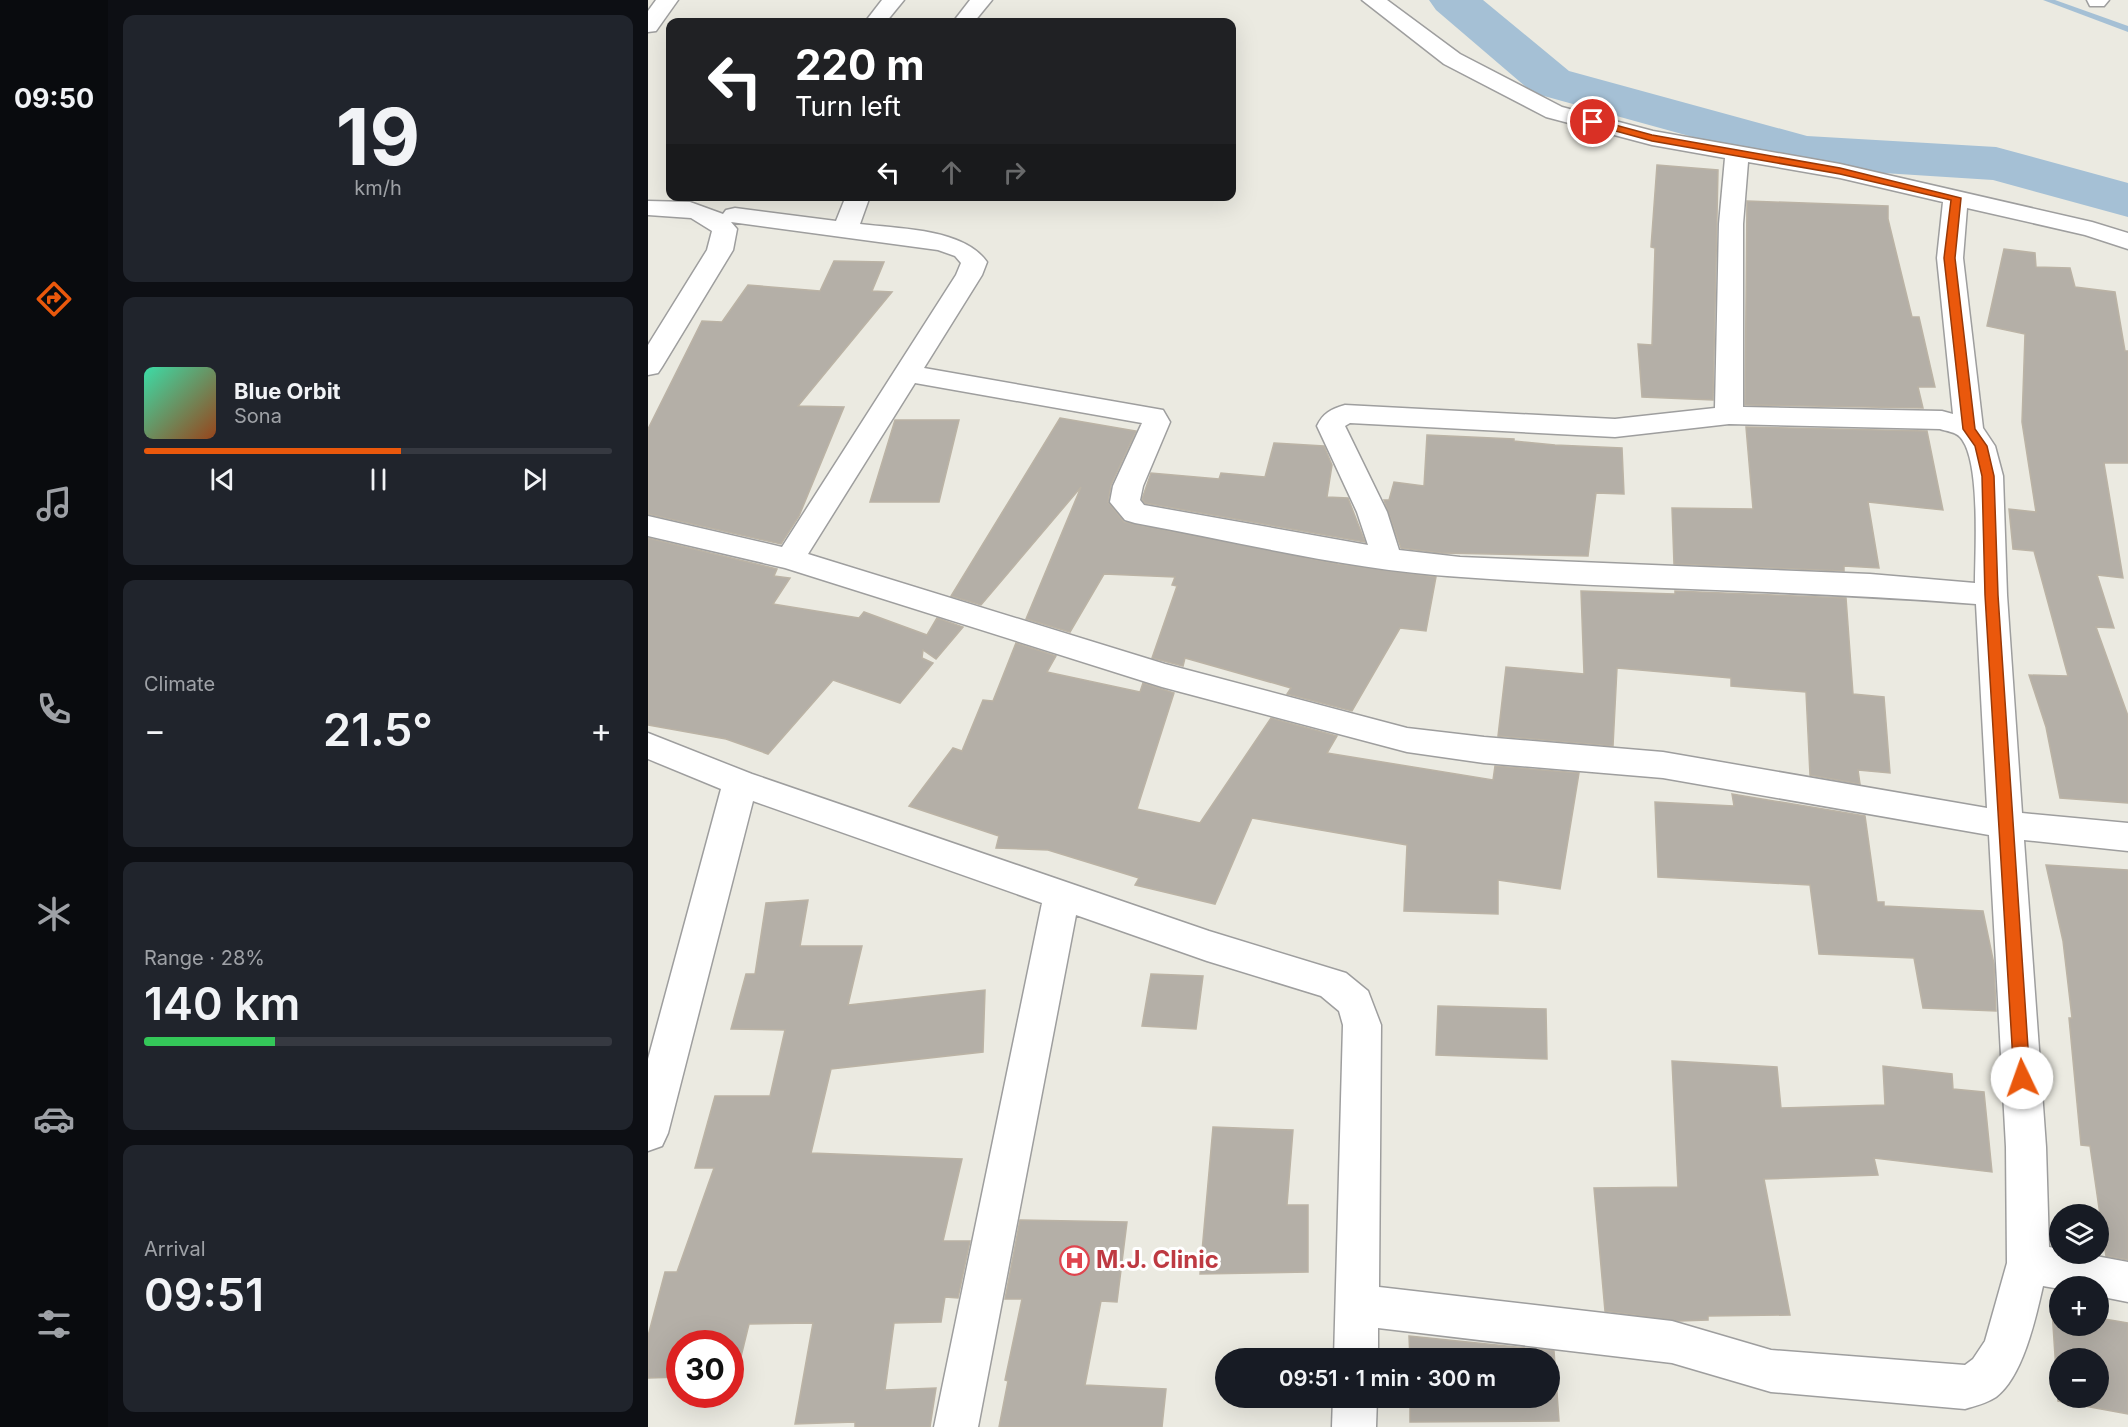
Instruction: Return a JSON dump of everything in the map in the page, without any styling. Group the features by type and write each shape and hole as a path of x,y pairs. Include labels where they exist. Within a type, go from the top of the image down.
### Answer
{"street":[{"path":"648,26 667,0"},
{"path":"878,18 893,0"},
{"path":"966,18 981,0"},
{"path":"1373,0 1452,59 1554,112 1652,138 1840,171 2092,229 2128,242"},
{"path":"1729,415 1731,224 1737,153"},
{"path":"1357,1305 1671,1342 1771,1371 1965,1387 1978,1383 1990,1373 2001,1357 2028,1263 2026,1147 1991,595 1988,476 1981,446 1969,429 1950,258 1956,198"},
{"path":"844,230 856,201"},
{"path":"648,208 697,211 713,216 736,214 943,243 964,251 974,262 969,275 790,559"},
{"path":"648,367 720,250 736,214"},
{"path":"907,373 1153,416 1156,422 1132,478 1125,502 1135,513 1387,559 1460,567 1870,585 1991,595"},
{"path":"1387,559 1372,512 1332,426 1334,420 1345,414 1615,428 1729,415 1942,420 1969,429"},
{"path":"648,526 790,559 1162,675 1407,740 1484,750 1664,765 2007,825 2128,837"},
{"path":"648,745 740,783 1207,946 1333,984 1355,1002 1362,1025 1356,1348"},
{"path":"648,1133 740,783"},
{"path":"956,1427 1062,895"},
{"path":"2028,1263 2128,1282"},
{"path":"1354,1427 1355,1408"}],"building":[{"path":"1657,165 1718,170 1713,400 1642,397 1638,344 1652,345 1655,248 1651,247"},
{"path":"1747,201 1888,206 1888,219 1912,317 1919,317 1935,387 1918,387 1923,408 1745,405"},
{"path":"2004,249 2035,253 2036,267 2070,268 2075,287 2115,292 2125,351 2128,351 2128,463 2104,463 2123,578 2097,575 2114,628 2096,627 2128,716 2128,803 2060,798 2046,727 2029,675 2068,676 2034,551 2013,549 2009,509 2036,512 2022,422 2025,334 1987,326"},
{"path":"834,261 884,262 872,291 892,292 798,406 844,407 799,516 781,544 648,514 648,429 702,321 722,322 748,285 820,291"},
{"path":"1060,418 1136,431 1111,485 1108,502 1124,522 1338,564 1436,577 1426,631 1400,628 1352,711 1287,694 1291,688 1185,658 1183,666 1152,658 1177,586 1172,585 1175,577 1104,574 1070,632 1026,619 1081,487 981,605 951,596"},
{"path":"895,420 959,420 939,502 870,502"},
{"path":"1746,427 1927,431 1943,510 1868,502 1879,568 1844,566 1844,571 1674,564 1672,508 1753,509"},
{"path":"1427,435 1622,448 1624,494 1596,493 1588,556 1441,553 1401,548 1384,500 1389,500 1394,482 1424,486"},
{"path":"1274,443 1324,446 1332,465 1327,497 1348,498 1365,542 1145,503 1142,499 1151,473 1219,479 1221,473 1265,477"},
{"path":"648,538 777,569 774,576 790,578 773,604 859,618 864,612 927,635 937,618 963,627 936,659 923,650 922,658 933,663 900,703 833,680 768,754 726,739 648,725"},
{"path":"1581,591 1675,594 1675,591 1846,598 1853,694 1884,697 1890,773 1858,770 1860,784 1810,775 1806,692 1731,686 1731,678 1617,668 1613,746 1498,736 1506,667 1584,674"},
{"path":"1016,643 1056,656 1047,672 1140,692 1143,683 1174,693 1137,809 1200,823 1271,718 1337,736 1327,753 1493,780 1495,766 1579,773 1560,889 1498,880 1498,914 1404,911 1407,845 1252,818 1215,904 1135,885 1139,878 1048,850 996,848 999,836 909,806 953,748 962,751 983,700 993,701"},
{"path":"1732,794 1865,816 1877,902 1884,902 1884,906 1983,911 1994,964 1996,1011 1923,1008 1914,958 1819,954 1810,885 1658,877 1655,802 1734,806"},
{"path":"2046,865 2128,870 2128,1260 2109,1257 2109,1204 2098,1204 2090,1146 2081,1145 2069,1018 2072,1018 2063,941"},
{"path":"808,900 800,946 862,946 848,1005 985,990 983,1052 831,1069 811,1153 962,1159 943,1241 970,1241 958,1298 945,1297 941,1322 894,1323 885,1390 936,1388 930,1427 855,1427 855,1422 795,1424 813,1323 749,1324 744,1344 744,1330 666,1330 666,1377 648,1378 648,1336 665,1272 677,1272 714,1168 695,1168 715,1096 770,1096 785,1030 731,1029 746,974 755,974 766,903"},
{"path":"1151,974 1203,976 1196,1029 1142,1026"},
{"path":"1438,1006 1546,1009 1547,1059 1436,1055"},
{"path":"1672,1061 1777,1067 1781,1108 1885,1105 1883,1066 1952,1074 1953,1089 1984,1092 1992,1172 1874,1158 1878,1175 1764,1179 1790,1315 1708,1316 1708,1320 1679,1321 1605,1311 1594,1188 1678,1187"},
{"path":"1213,1127 1293,1130 1287,1205 1308,1205 1308,1272 1200,1274"},
{"path":"1020,1220 1127,1222 1117,1302 1101,1301 1085,1385 1166,1389 1162,1427 999,1427 1008,1381 1005,1380 1022,1299 1005,1299"},
{"path":"2109,1320 2128,1323 2128,1414 2096,1408 2109,1408 2109,1348 2055,1348 2054,1336 2109,1336"},
{"path":"1409,1336 1525,1348 1410,1348"},
{"path":"1410,1408 1558,1408 1559,1421 1410,1422"}],"waterway":[{"path":"1453,0 1551,82 1805,152 1996,164 2128,200"},
{"path":"2047,0 2128,29"}],"place":[{"name":"M.J. Clinic","path":"1075,1260"}],"route":[{"path":"1593,122 1652,138 1840,171 1956,198 1950,258 1969,429 1981,446 1988,476 1991,595 2022,1078"}]}
